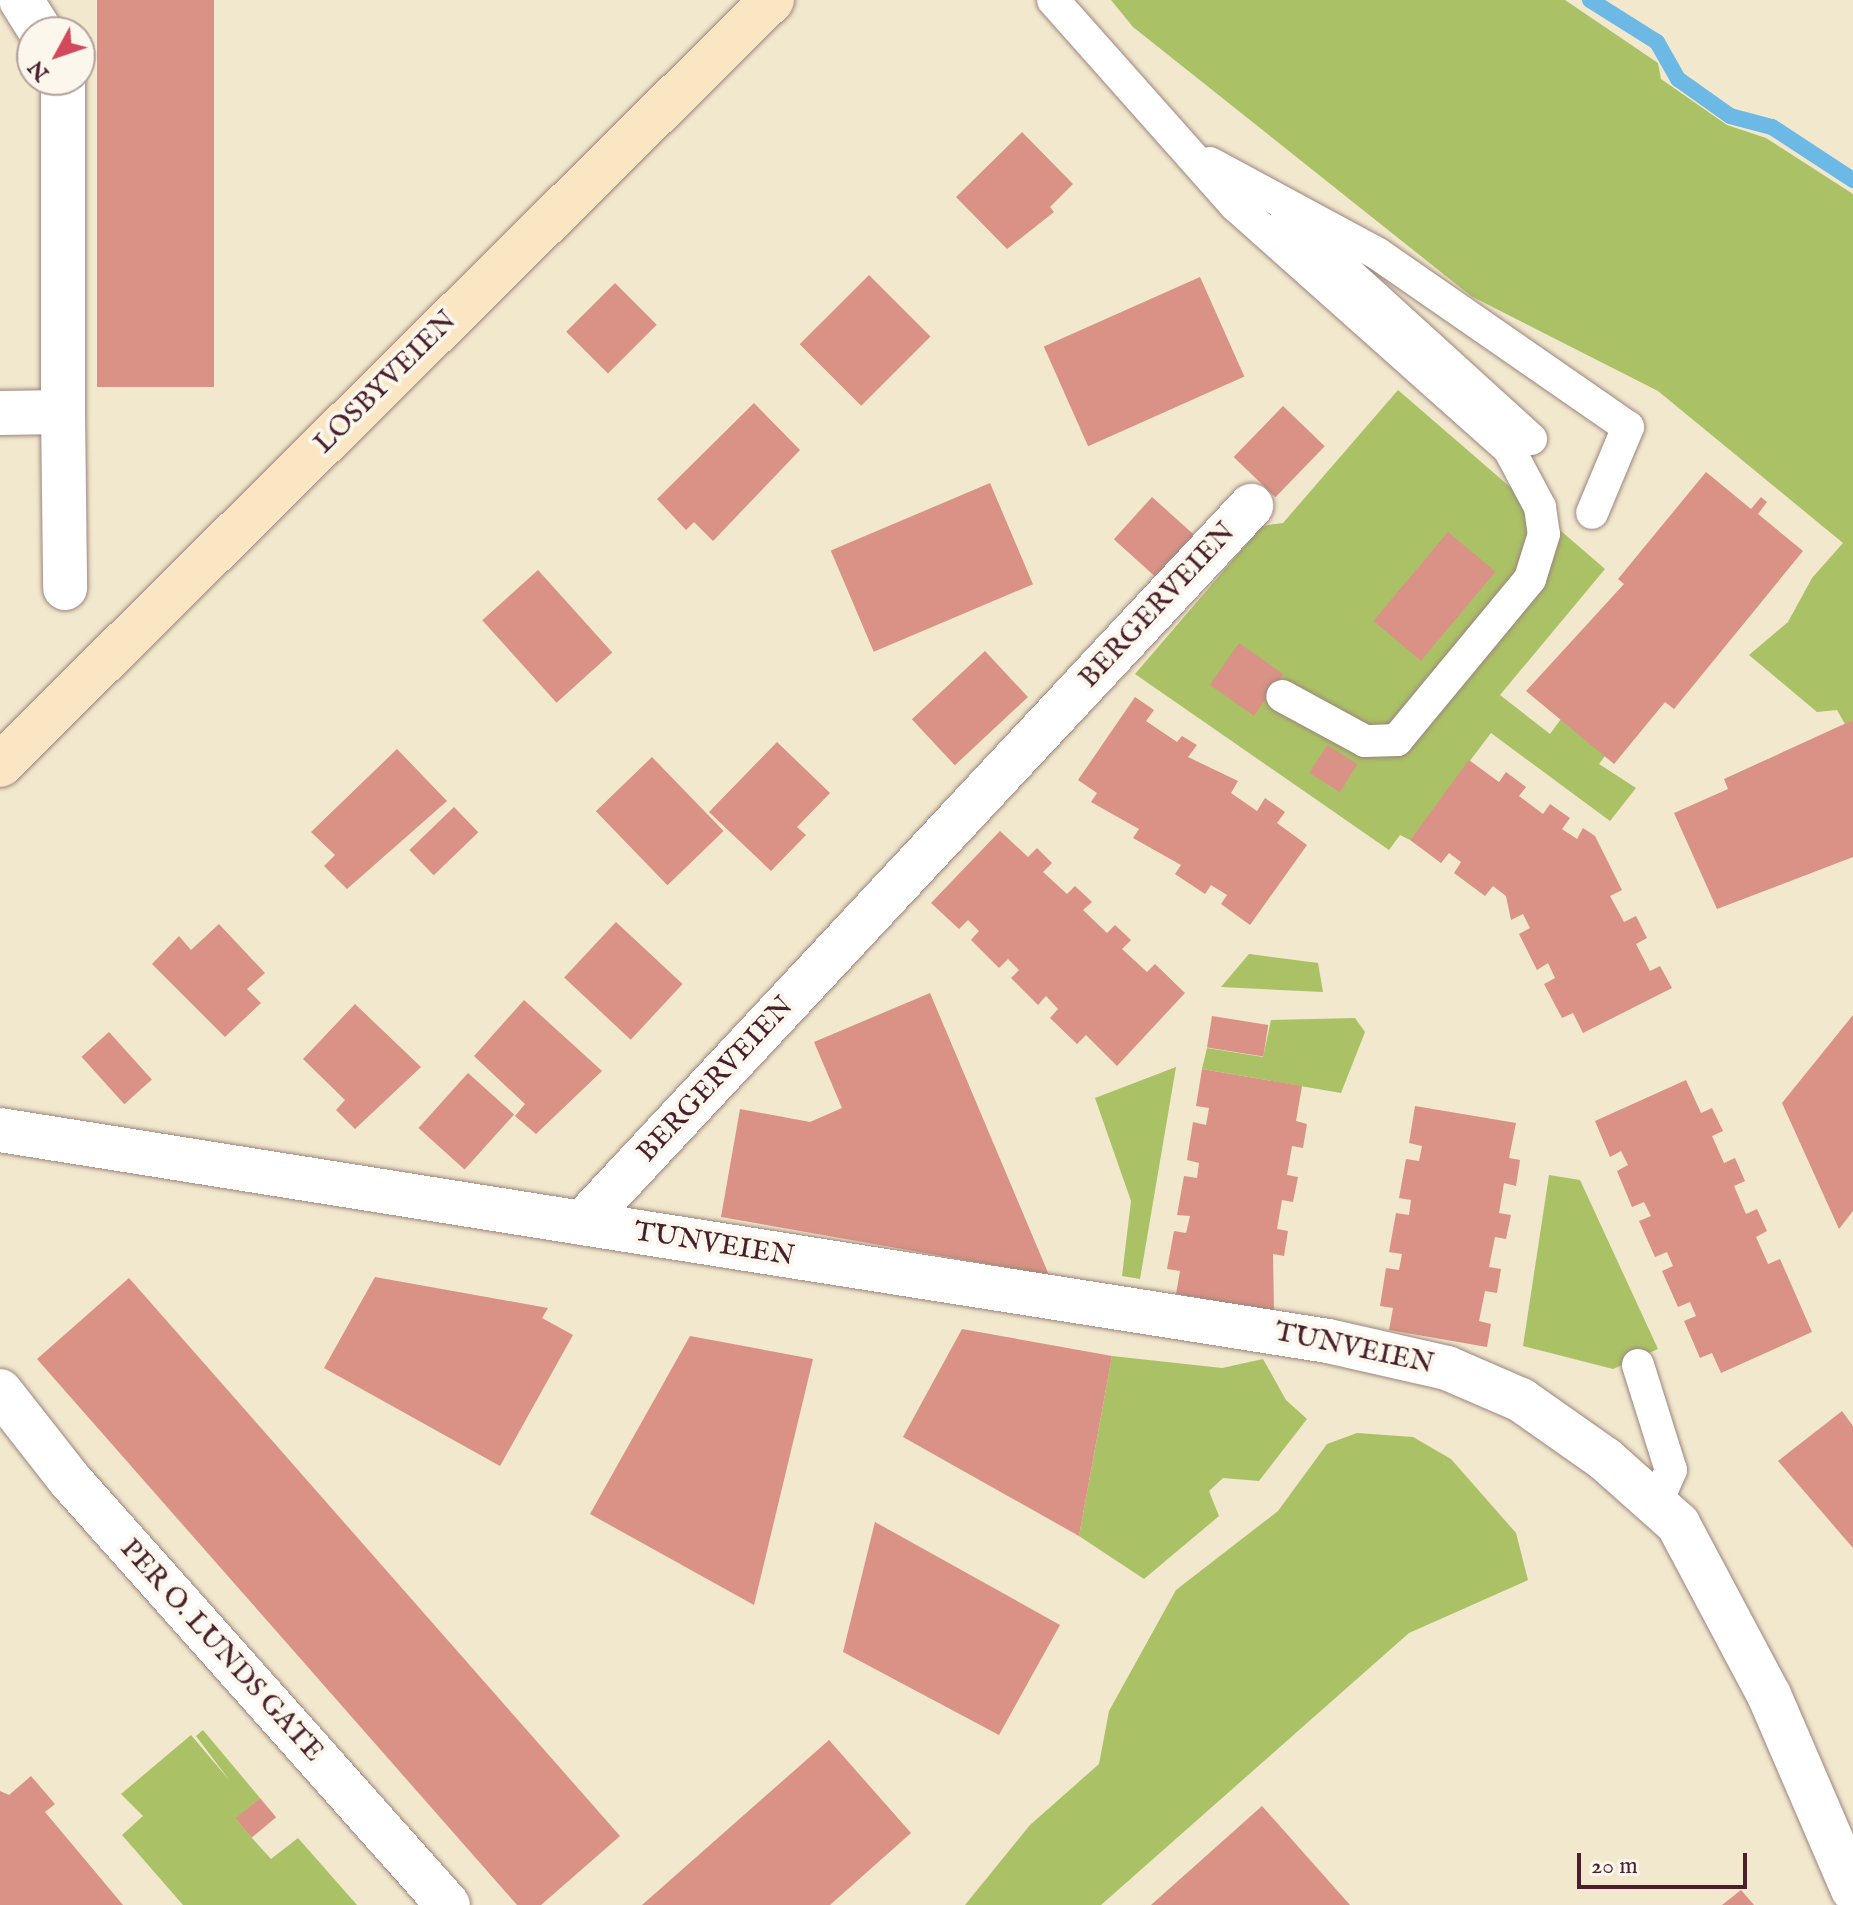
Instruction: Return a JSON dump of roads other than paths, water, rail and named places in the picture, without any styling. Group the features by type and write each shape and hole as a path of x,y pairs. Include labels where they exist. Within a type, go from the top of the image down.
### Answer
{"main road":[{"name":"LOSBYVEIEN","path":"0,765 772,0"}],"street":[{"path":"63,96 65,588"},
{"path":"0,413 63,412"},
{"name":"BERGERVEIEN","path":"582,1223 1251,506"},
{"path":"0,1130 582,1223"},
{"name":"TUNVEIEN","path":"582,1223 1164,1313 1447,1368 1521,1400 1678,1524 1714,1584 1853,1890"},
{"name":"PER O. LUNDS GATE","path":"0,1391 79,1491 448,1905"}],"lane":[{"path":"1053,0 1235,205 1509,449 1540,507 1544,534 1530,579 1397,740 1365,741 1282,696"},
{"path":"1186,150 1378,254 1628,427 1592,513"},
{"path":"1254,188 1531,439"},
{"path":"1638,1365 1671,1470 1656,1504"}],"waterway":[{"path":"1590,0 1657,42 1678,79 1730,116 1772,127 1853,180"}]}
